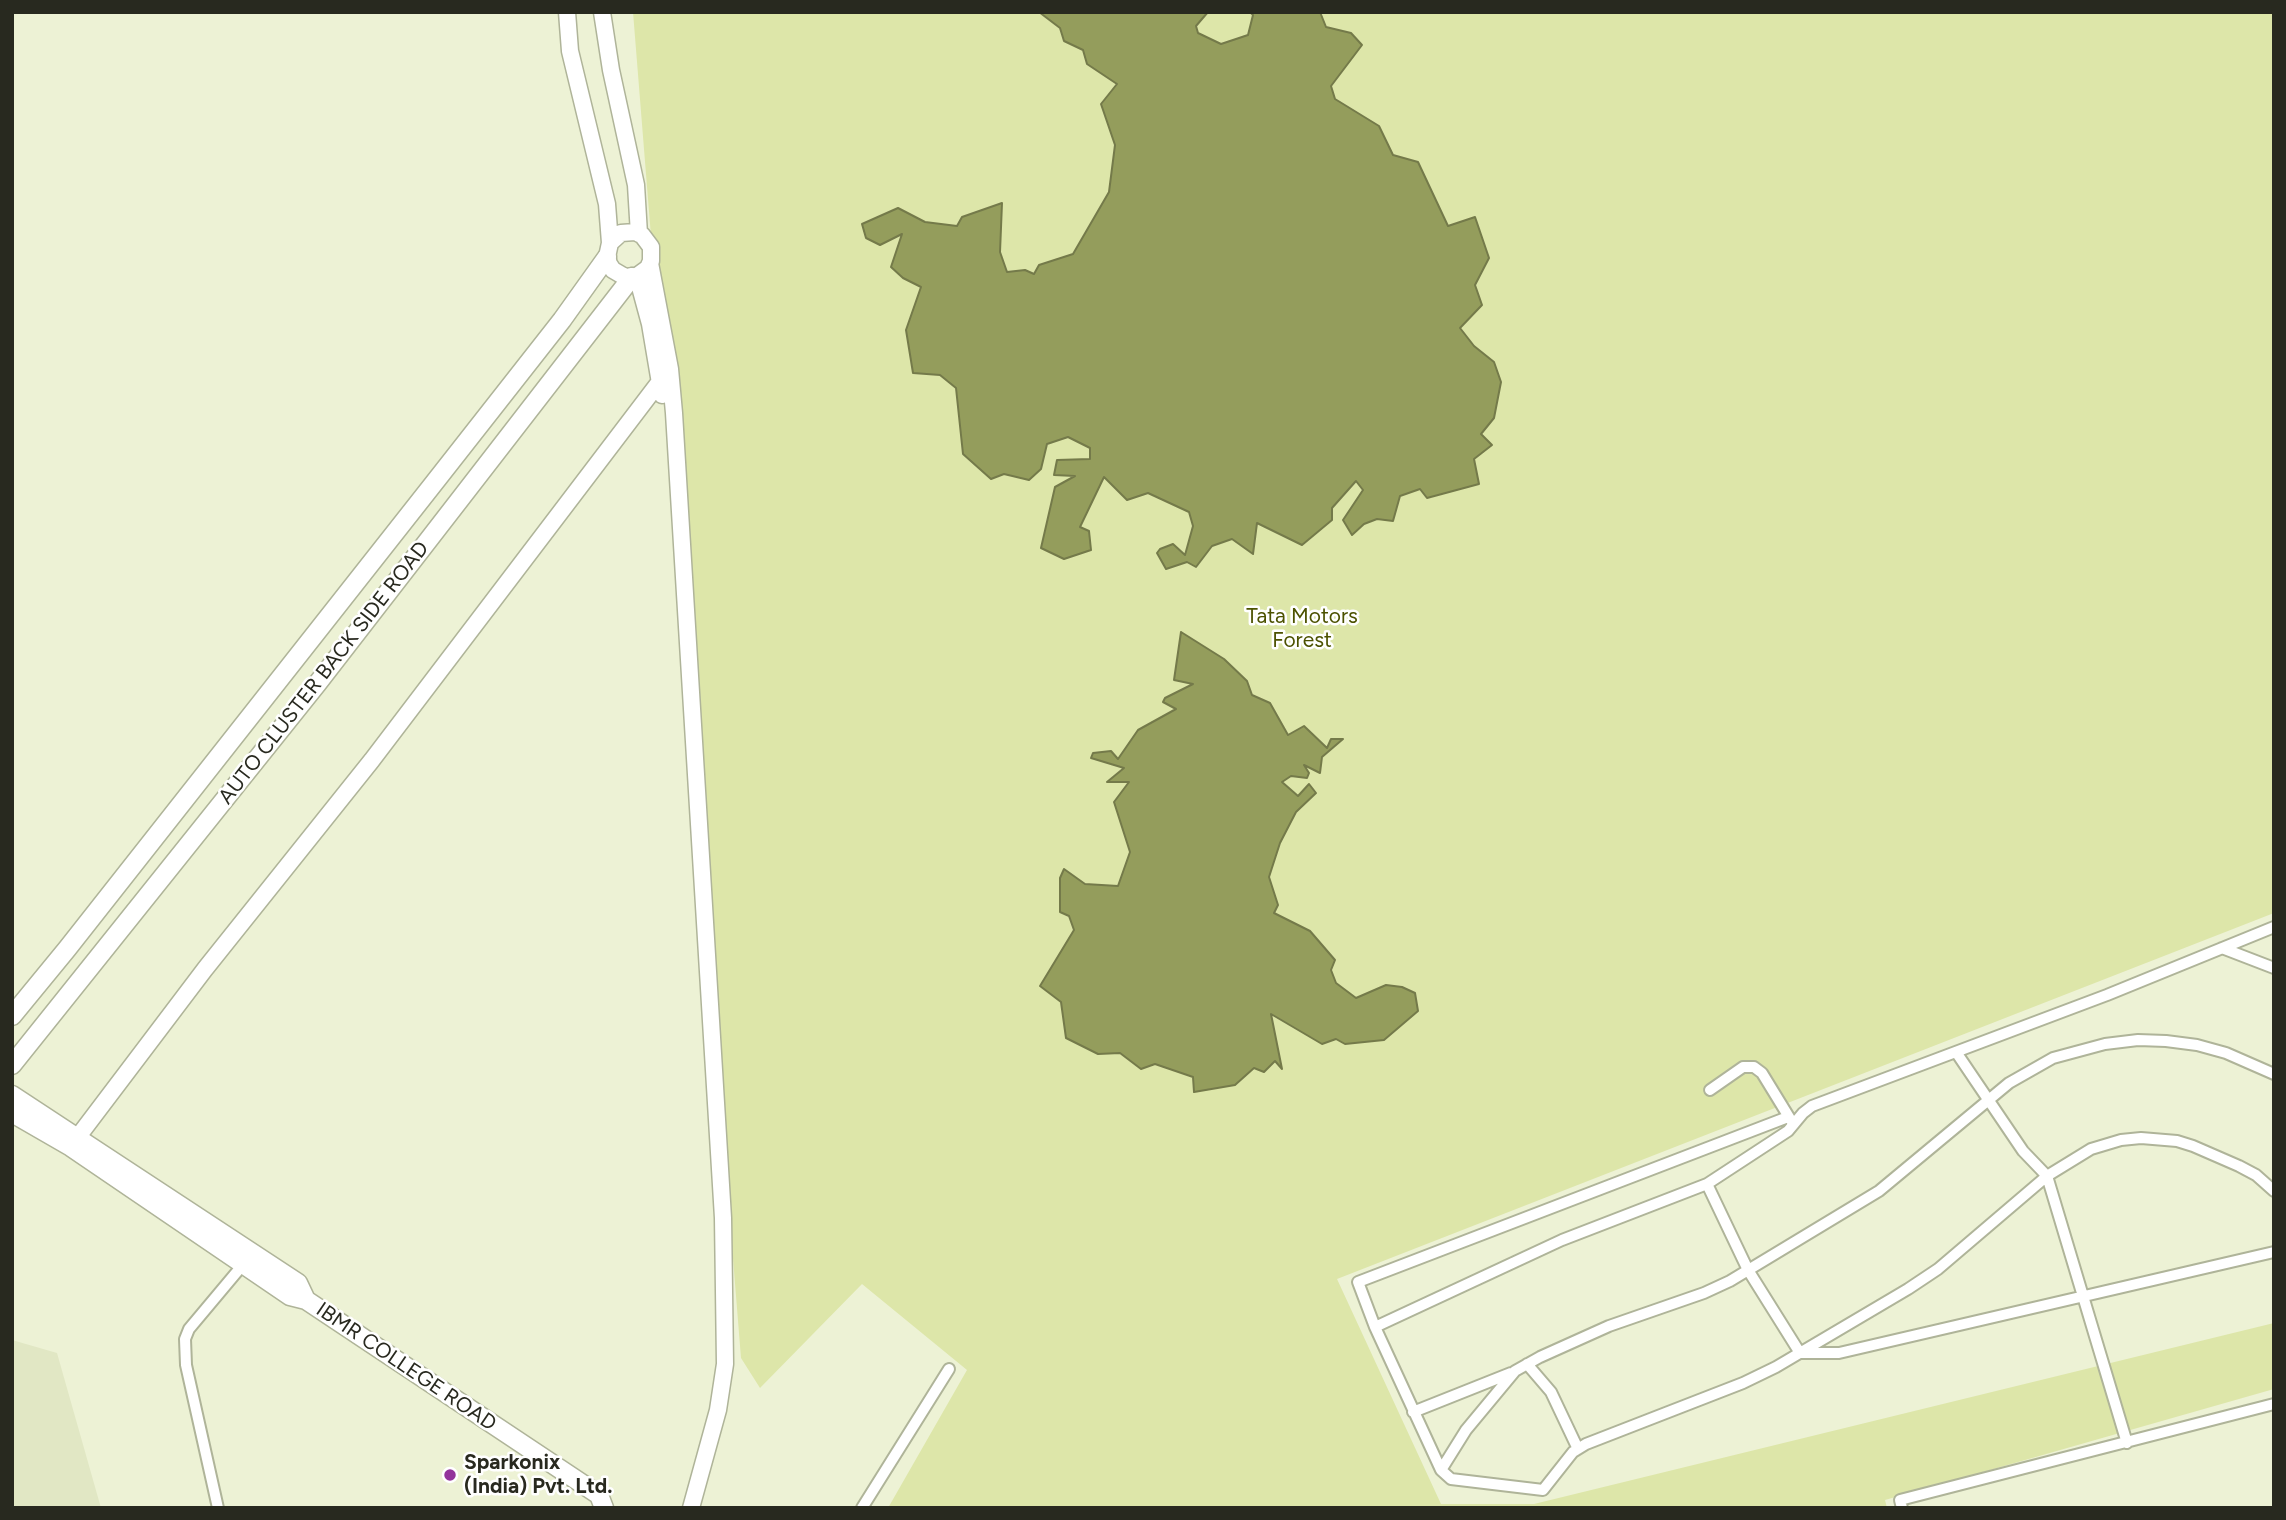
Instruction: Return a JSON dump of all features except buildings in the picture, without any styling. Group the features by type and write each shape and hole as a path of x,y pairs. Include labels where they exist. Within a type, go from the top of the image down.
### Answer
{"main road":[{"path":"567,12 570,51 607,204 608,250 613,270 619,275 635,276 665,375"},
{"path":"602,12 611,70 636,185 639,234"},
{"path":"608,250 621,233 628,232 639,234 651,247 650,263 665,375 725,1364 718,1410 691,1508"},
{"name":"AUTO CLUSTER BACK SIDE ROAD","path":"12,1016 562,320 608,250"},
{"name":"AUTO CLUSTER BACK SIDE ROAD","path":"12,1065 317,684 635,276 644,272 650,263"},
{"path":"74,1142 274,881 372,760 665,375"},
{"name":"IBMR COLLEGE ROAD","path":"12,1095 74,1142 247,1259 290,1296 306,1300 599,1495 604,1508"},
{"name":"IBMR COLLEGE ROAD","path":"12,1113 74,1142"},
{"path":"681,1508 709,1408 716,1364 716,1193"}],"street":[{"path":"2274,927 1812,1106 1791,1121 1358,1282 1375,1327 1441,1470 1451,1479 1543,1490 1578,1449 1743,1383 1800,1353 1908,1289 1938,1269 2047,1177 2091,1149 2121,1140 2159,1139 2193,1146 2256,1175 2274,1191"},
{"path":"2222,948 2274,968"},
{"path":"1413,1412 1515,1371 1609,1326 1704,1293 1748,1270 1879,1191 1987,1100 2019,1077 2053,1058 2105,1044 2138,1040 2197,1045 2226,1053 2274,1074"},
{"path":"1956,1052 2023,1151 2047,1177 2127,1443"},
{"path":"1375,1327 1562,1240 1707,1184 1788,1131 1791,1121 1762,1073 1754,1067 1743,1067 1710,1090"},
{"path":"1707,1184 1748,1270 1800,1353"},
{"path":"1800,1353 1839,1353 2274,1252"},
{"path":"218,1508 186,1365 185,1339 189,1329 247,1259"},
{"path":"1527,1364 1550,1392 1578,1449"},
{"path":"862,1508 949,1369"},
{"path":"1441,1470 1466,1430 1515,1371"},
{"path":"1902,1508 1900,1500 2274,1404"}],"shaded area":[{"path":"1039,12 1208,12 1196,26 1198,33 1221,44 1248,35 1253,15 1250,12 1320,12 1326,27 1351,33 1362,45 1331,86 1335,99 1379,126 1393,155 1418,162 1448,226 1475,217 1489,258 1475,285 1482,305 1460,328 1474,346 1494,362 1501,382 1494,418 1481,434 1492,445 1474,459 1479,484 1427,498 1420,489 1400,496 1393,521 1377,519 1364,524 1352,535 1343,520 1363,490 1356,481 1332,508 1332,520 1302,545 1257,523 1253,554 1232,539 1212,546 1196,567 1187,562 1166,569 1157,553 1173,544 1185,555 1193,526 1189,512 1148,493 1127,500 1104,477 1080,527 1089,531 1091,550 1064,559 1041,548 1055,487 1075,476 1054,475 1057,460 1090,459 1090,448 1068,437 1047,444 1041,469 1029,480 1004,474 991,479 963,454 956,388 940,375 913,373 906,330 921,287 903,278 891,267 902,234 880,245 866,238 862,224 898,208 925,222 957,226 962,217 1002,203 1000,252 1007,272 1025,270 1034,274 1039,265 1073,254 1109,192 1115,145 1101,104 1117,84 1087,64 1083,50 1064,41 1060,28"},
{"path":"1181,632 1224,659 1247,681 1252,695 1270,703 1288,735 1304,726 1327,748 1331,739 1343,739 1322,757 1320,773 1304,765 1309,773 1307,778 1291,776 1282,782 1298,796 1309,784 1316,793 1296,812 1280,843 1269,877 1278,905 1274,913 1310,931 1335,960 1331,970 1336,983 1356,998 1386,985 1402,987 1415,993 1418,1011 1384,1040 1345,1044 1336,1039 1322,1044 1271,1014 1282,1069 1275,1061 1264,1072 1254,1068 1235,1085 1194,1092 1193,1077 1155,1064 1141,1069 1120,1053 1098,1054 1066,1038 1061,1002 1040,986 1074,930 1069,916 1060,912 1060,878 1064,869 1085,884 1118,886 1130,852 1114,802 1129,782 1107,782 1124,768 1091,758 1093,753 1111,751 1118,759 1138,730 1176,709 1163,702 1165,698 1193,684 1174,680"},
{"path":"12,1340 57,1353 101,1508 12,1508"}],"green space":[{"name":"Tata Motors Forest","path":"633,12 2274,12 2274,913 1337,1279 1441,1504 1534,1504 2274,1323 2274,1389 1885,1500 1887,1508 888,1508 967,1370 862,1284 760,1388 741,1358"}],"place":[{"name":"Sparkonix (India) Pvt. Ltd.","path":"450,1475"}]}
